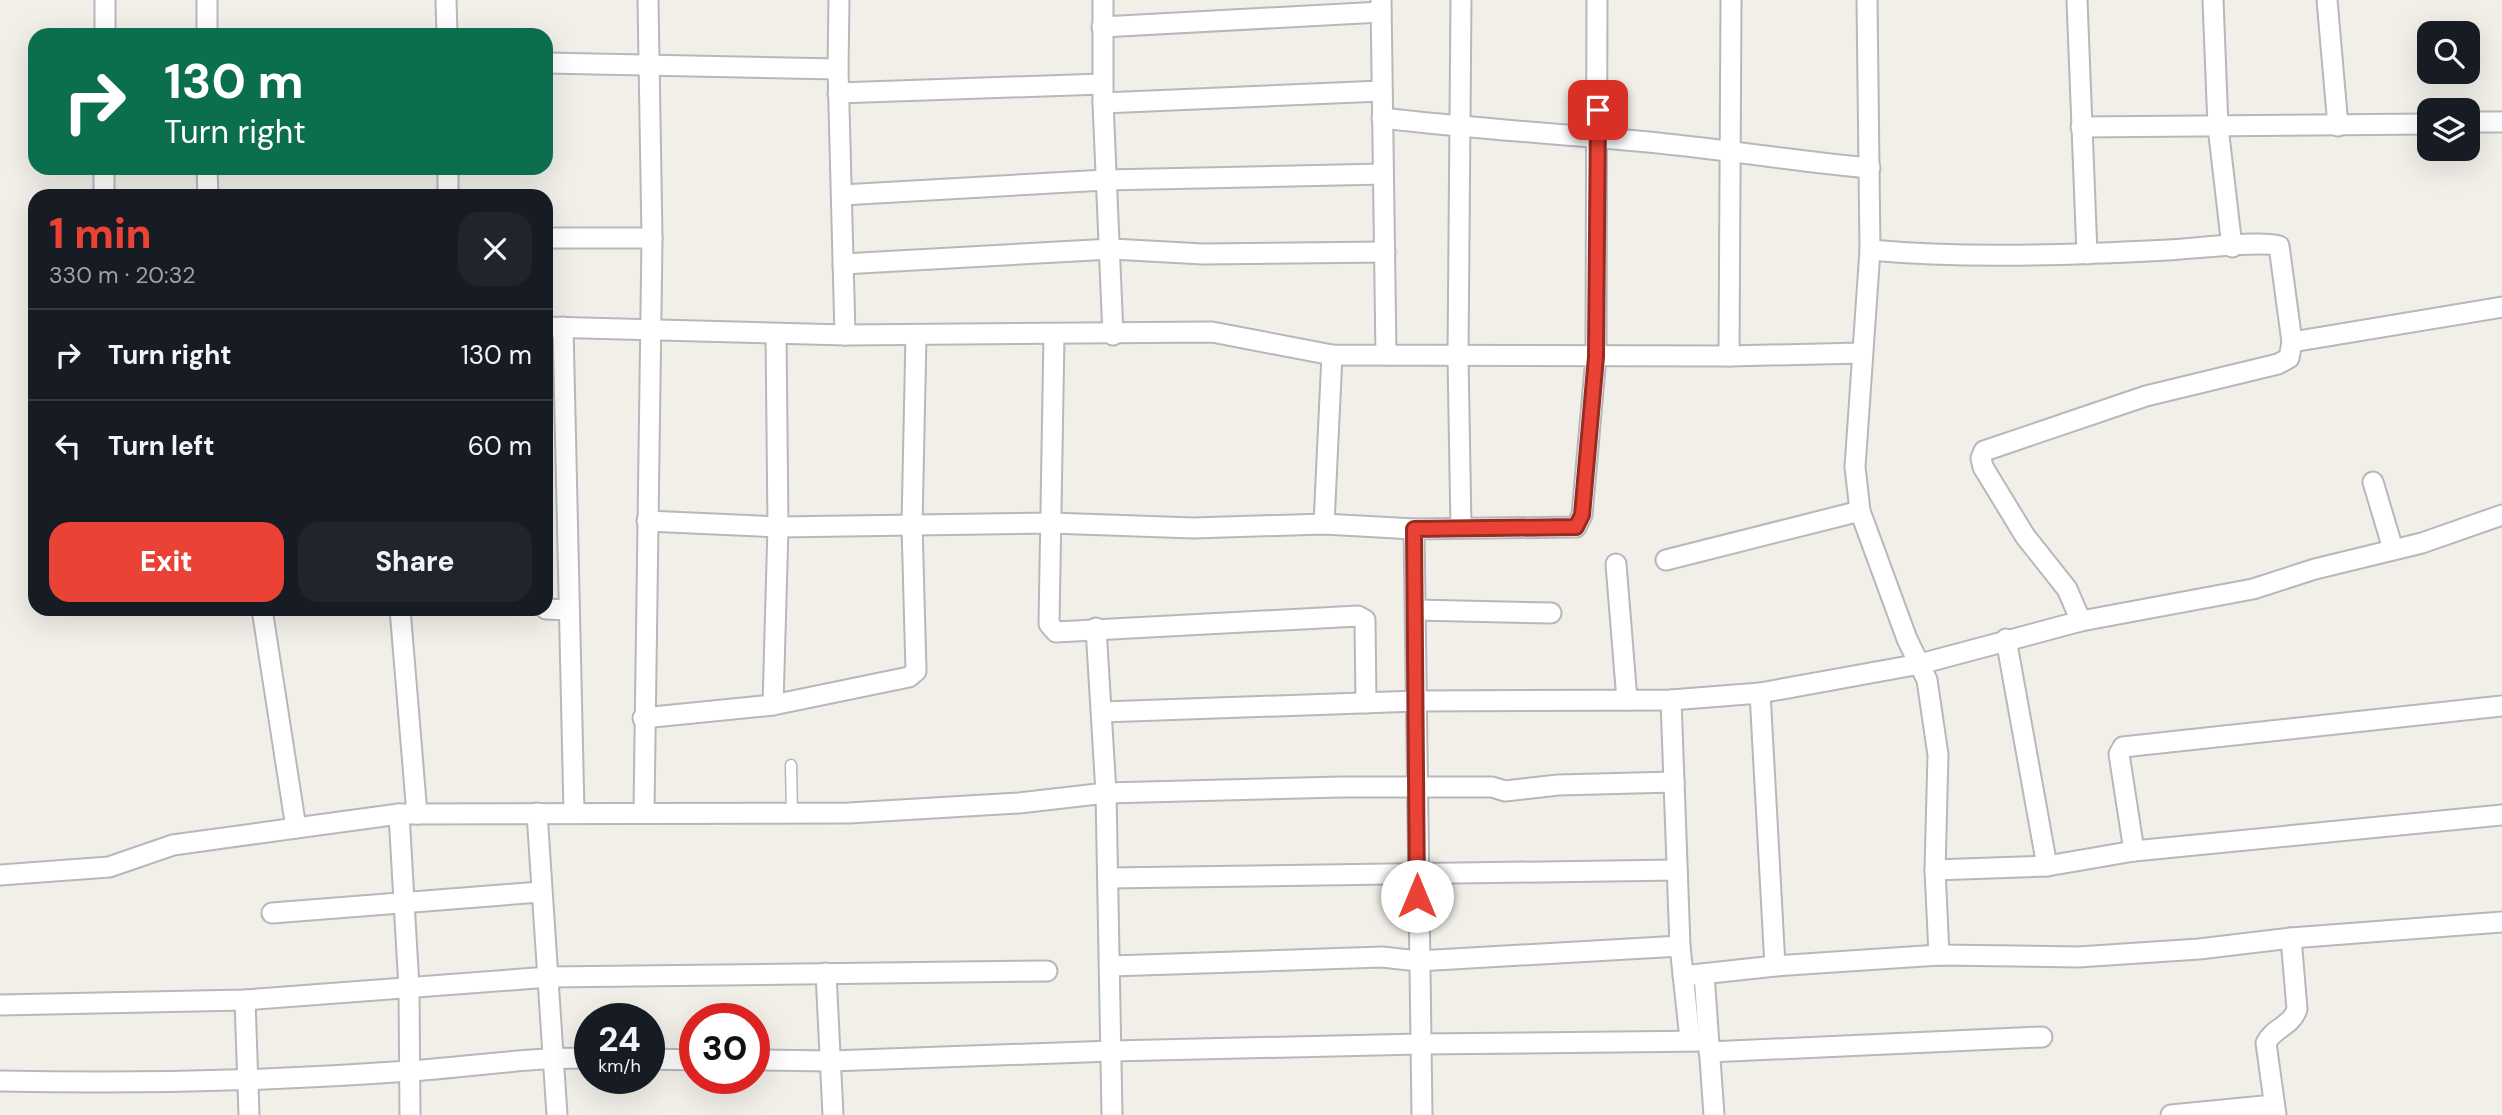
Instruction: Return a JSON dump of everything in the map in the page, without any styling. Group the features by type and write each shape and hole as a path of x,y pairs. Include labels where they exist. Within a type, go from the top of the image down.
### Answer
{"street":[{"path":"105,0 105,28"},
{"path":"207,0 207,28"},
{"path":"446,0 447,28"},
{"path":"644,811 643,718 652,238 648,0"},
{"path":"839,0 838,93 845,335"},
{"path":"1103,0 1102,94 1114,335"},
{"path":"1461,0 1458,356 1461,528"},
{"path":"647,520 778,527 1051,523 1193,528 1324,524 1414,529 1576,527 1582,515 1596,357 1597,0"},
{"path":"1729,356 1731,0"},
{"path":"1867,0 1870,250 1855,467 1860,511 1907,639 1927,680 1938,755 1935,870 1939,955"},
{"path":"2077,0 2087,254"},
{"path":"2213,0 2218,127 2232,247"},
{"path":"2327,0 2338,126"},
{"path":"1102,27 1381,6 1386,355"},
{"path":"553,63 838,69"},
{"path":"838,93 1381,91"},
{"path":"1382,118 1460,128 1598,137 1731,150 1792,162 1870,168"},
{"path":"2480,122 2502,121"},
{"path":"2081,127 2417,124"},
{"path":"842,195 1105,180 1383,174"},
{"path":"553,238 652,238"},
{"path":"1870,250 1936,256 2087,254 2270,243 2279,246 2292,342 2289,358 2278,364 2146,396 1984,452 1981,458 1983,467 2025,536 2067,589 2081,621"},
{"path":"844,264 1111,249 1203,254 1385,252"},
{"path":"2292,342 2502,307"},
{"path":"574,812 569,610 555,327 650,332 845,335 1054,336 1212,332 1332,355 1596,357 1861,352"},
{"path":"774,705 778,527 776,334"},
{"path":"643,718 774,705 909,677 916,671 912,525 916,335"},
{"path":"1054,336 1049,624 1056,632 1358,616 1365,620 1366,703"},
{"path":"1324,524 1332,355"},
{"path":"2373,482 2393,549"},
{"path":"1666,560 1860,511"},
{"path":"1103,712 1417,701 1671,700 1760,693 1920,664 2081,621 2253,589 2315,569 2423,543 2502,515"},
{"path":"1414,529 1416,875 1422,1115"},
{"path":"1616,564 1627,700"},
{"path":"553,609 569,610"},
{"path":"1416,610 1551,613"},
{"path":"263,616 296,828"},
{"path":"400,616 408,814 405,902 410,1115"},
{"path":"1096,628 1106,793 1112,1115"},
{"path":"2006,639 2047,866"},
{"path":"1760,693 1775,966"},
{"path":"1671,700 1683,976 1702,1044 1714,1115"},
{"path":"2134,851 2119,754 2123,747 2502,706"},
{"path":"0,874 109,867 173,845 408,814 644,811 849,813 1006,804 1106,793 1417,787 1492,787 1505,791 1558,785 1674,782"},
{"path":"537,813 540,892 549,976 557,1115"},
{"path":"1935,870 2047,866 2134,851 2502,815"},
{"path":"1108,878 1677,870"},
{"path":"272,913 540,892"},
{"path":"1683,976 1775,966 1939,955 2078,957 2199,949 2291,937 2502,922"},
{"path":"2171,1115 2275,1110 2266,1043 2269,1036 2294,1019 2297,1009 2291,937"},
{"path":"1111,966 1382,957 1418,961 1680,946"},
{"path":"0,1005 245,1000 549,976 1047,971"},
{"path":"825,973 833,1115"},
{"path":"1702,1044 1704,974"},
{"path":"245,1000 249,1115"},
{"path":"770,1060 831,1061 1420,1044 1702,1044 2042,1037"},
{"path":"0,1081 119,1084 247,1079 408,1071 574,1058"}],"lane":[{"path":"791,765 792,812"}],"route":[{"path":"1417,896 1414,529 1576,527 1582,515 1596,357 1598,110"}]}
